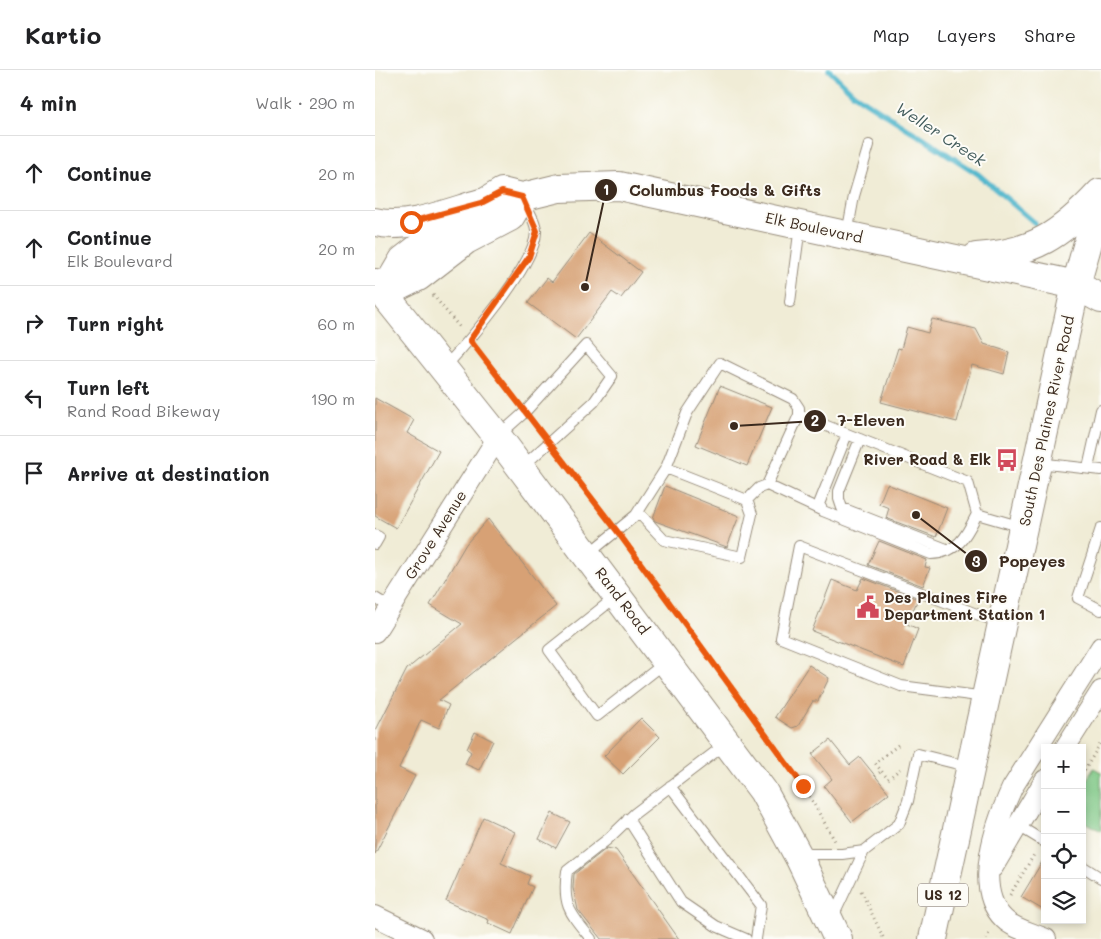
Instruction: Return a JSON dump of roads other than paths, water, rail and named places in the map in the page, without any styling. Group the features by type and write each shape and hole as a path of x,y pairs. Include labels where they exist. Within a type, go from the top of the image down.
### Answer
{"main road":[{"name":"Elk Boulevard","path":"378,293 403,260 481,203 502,192 522,197 559,188 619,186 954,258 1089,284 1101,299"},
{"path":"954,258 993,256 1044,242 1076,219 1101,192"},
{"path":"378,293 418,277 466,240 510,217 522,197"},
{"name":"South Des Plaines River Road","path":"933,939 988,697 1038,463 1089,284 1101,197"},
{"path":"375,222 384,224 411,222 481,203"},
{"name":"Rand Road","path":"378,293 498,437 728,742 763,791 797,854 834,931"}],"street":[{"name":"Grove Avenue","path":"375,632 383,602 498,437"},
{"path":"1046,939 1022,934 1006,921 994,907 989,891 992,842 1000,812 1012,788 1101,647"},
{"path":"1068,744 1101,691"},
{"path":"989,873 1041,786"},
{"path":"375,916 422,939"}],"lane":[{"path":"847,235 854,196 869,145"},
{"path":"443,369 470,340 529,257 537,231 522,197"},
{"path":"790,302 800,225"},
{"path":"498,437 525,412 587,345 612,376 594,402 521,468"},
{"path":"587,556 638,512 665,468 687,413 720,363 793,400 799,408 799,415 767,485 759,488 747,500"},
{"path":"1088,468 1101,410"},
{"path":"767,485 823,512 931,554 945,553 949,550 966,534 977,514 968,482 799,415"},
{"path":"823,512 819,504 847,434"},
{"path":"860,439 839,491 842,508 949,550"},
{"path":"1038,463 1101,470"},
{"path":"638,512 664,540 742,557 752,514 747,500 665,468"},
{"path":"977,514 1024,528"},
{"path":"1101,528 1078,598 1101,610"},
{"path":"375,535 379,537 375,544"},
{"path":"988,697 901,686 781,638 799,546 1003,624"},
{"path":"617,596 549,650 597,716 667,661"},
{"path":"591,939 570,913 565,892 567,871 608,840 628,819 728,742"},
{"path":"797,854 842,854 863,851 899,824 908,801 918,754 972,768"},
{"path":"670,786 761,905 756,939"},
{"path":"628,819 681,902 716,926 746,939"},
{"path":"1017,825 1041,840"},
{"path":"834,931 853,874 863,851"},
{"path":"1086,869 1101,878"}],"waterway":[{"name":"Weller Creek","path":"829,70 854,94 978,174 1035,223"}],"place":[{"name":"Columbus Foods & Gifts","path":"585,287"},
{"name":"7-Eleven","path":"734,426"},
{"name":"River Road & Elk","path":"1007,460"},
{"name":"Popeyes","path":"916,515"},
{"name":"Des Plaines Fire Department Station 1","path":"868,607"}]}
